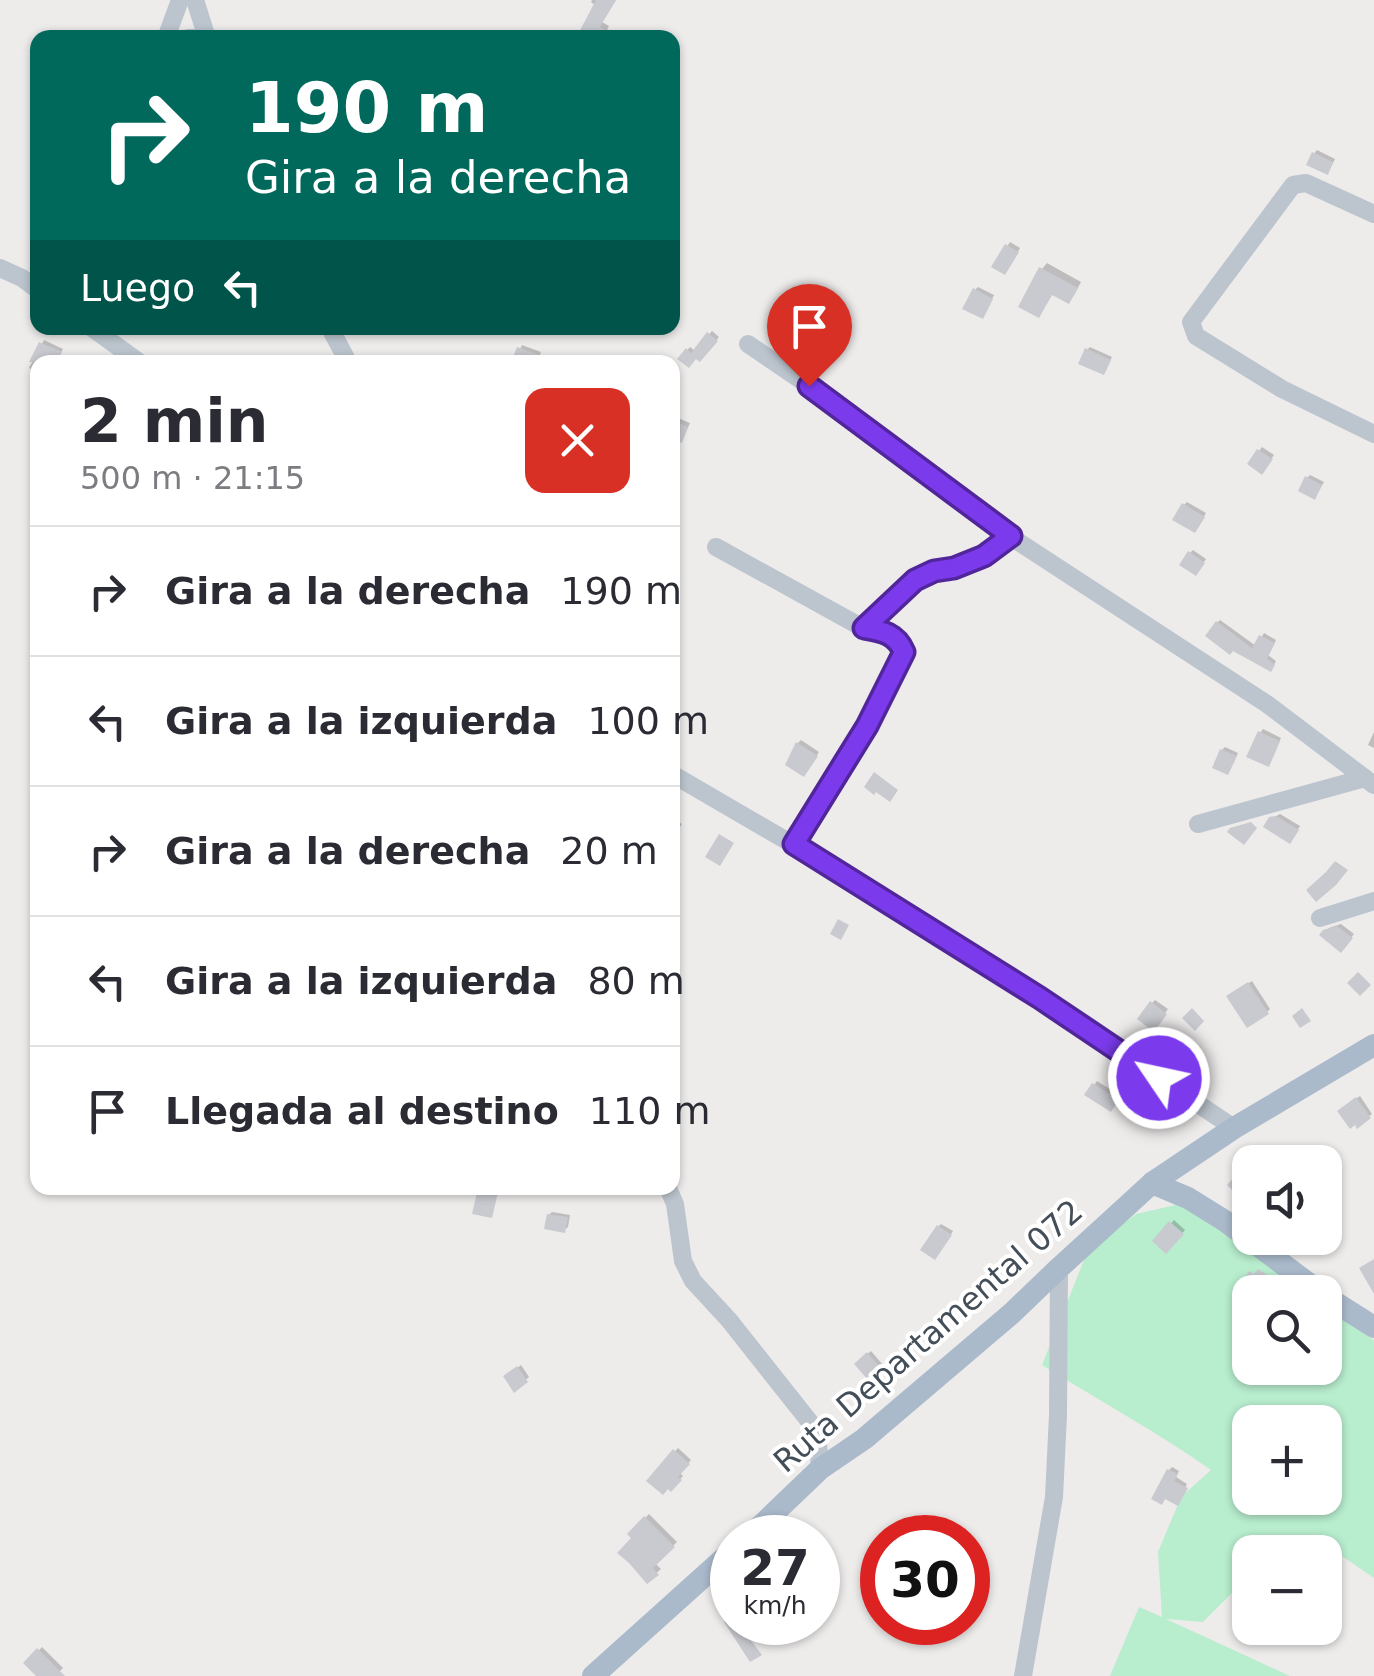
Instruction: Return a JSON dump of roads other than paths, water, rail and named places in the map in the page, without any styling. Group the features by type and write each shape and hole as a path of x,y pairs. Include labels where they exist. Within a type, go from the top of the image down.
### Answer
{"main road":[{"name":"Ruta Departamental 072","path":"772,1515 820,1469 864,1439 1011,1314 1152,1184 1234,1128 1374,1045"},
{"path":"1152,1184 1213,1213 1296,1275"},
{"path":"1342,1307 1374,1327"},
{"path":"593,1676 710,1571"}],"street":[{"path":"169,30 180,0"},
{"path":"194,0 204,30"},
{"path":"1374,214 1306,183 1293,186 1192,322 1196,336 1282,389 1374,434"},
{"path":"0,268 30,284"},
{"path":"102,335 129,355"},
{"path":"748,344 839,406 1011,536 1268,704 1370,782"},
{"path":"864,628 915,580 984,556 1011,536"},
{"path":"716,547 864,628 888,633 900,641 904,652 867,726 794,844"},
{"path":"680,779 794,844 1040,998 1234,1128"},
{"path":"1198,824 1370,782"},
{"path":"1320,918 1374,901"},
{"path":"671,1195 682,1261 708,1300 729,1320 813,1426 820,1469"},
{"path":"1023,1676 1054,1497 1059,1268"}]}
